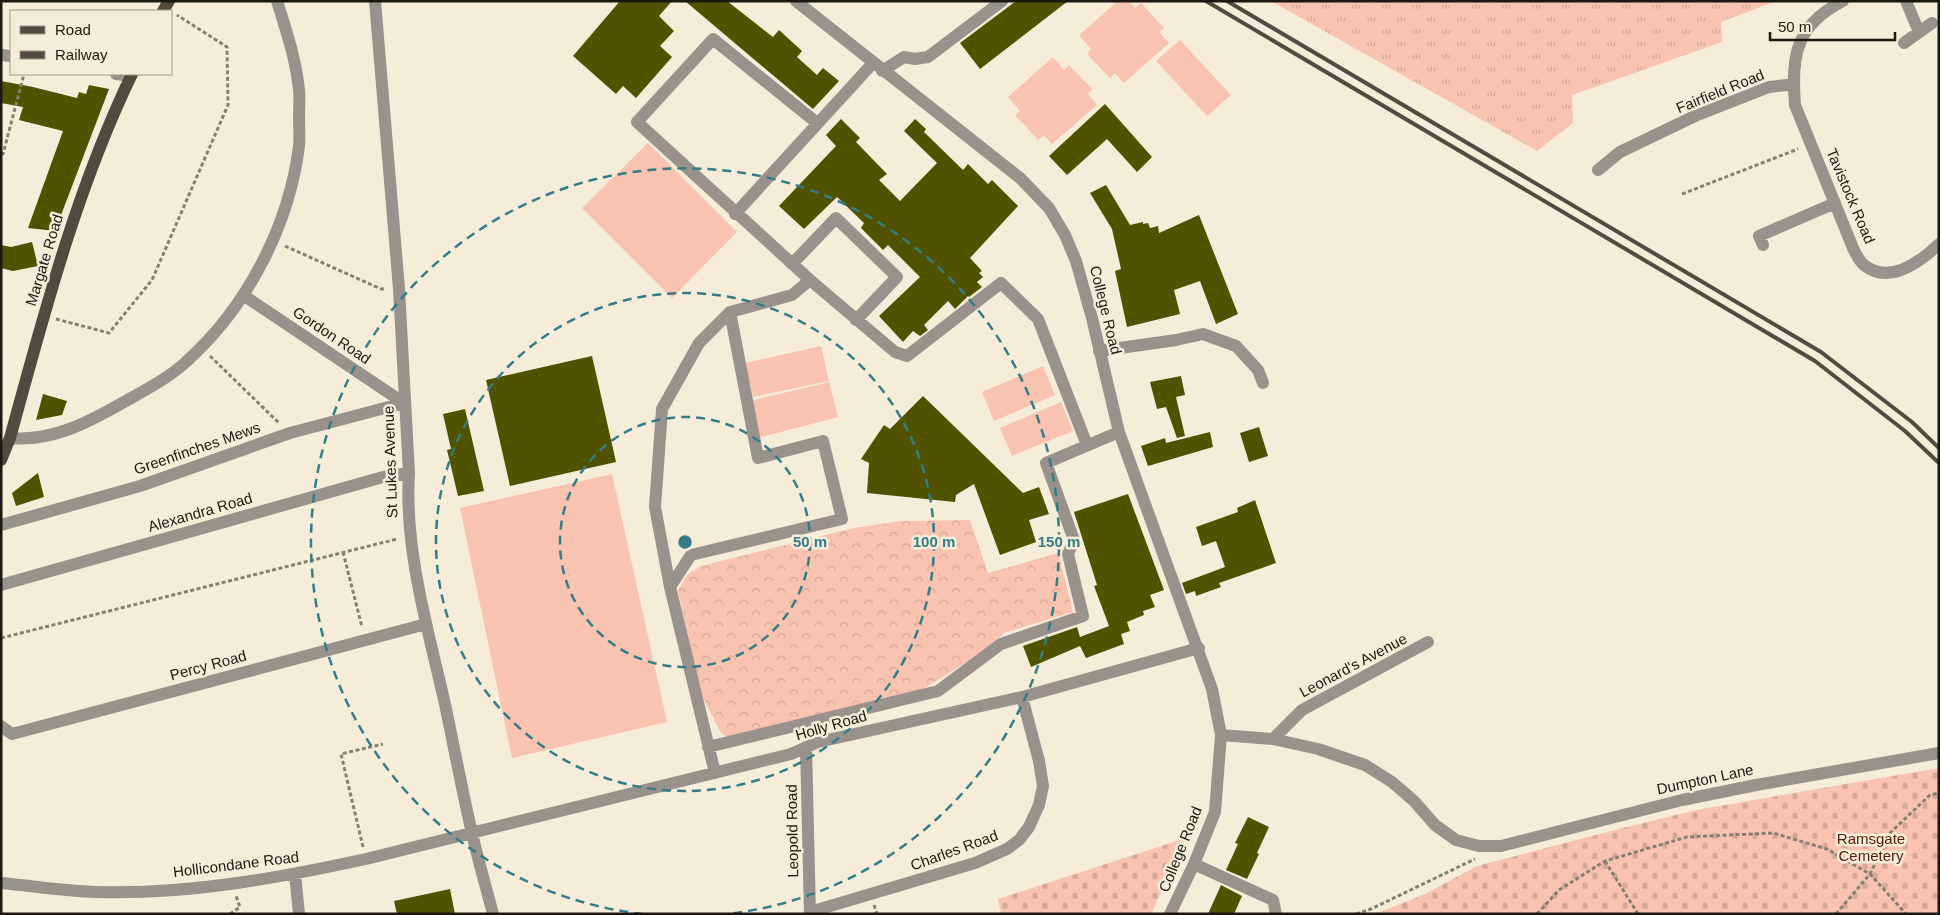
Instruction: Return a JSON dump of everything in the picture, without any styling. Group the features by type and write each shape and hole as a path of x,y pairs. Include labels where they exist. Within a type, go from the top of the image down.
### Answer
{"main road":[{"name":"Margate Road","path":"1,460 10,438 73,216 131,75"}],"street":[{"path":"10,438 32,438 79,427 154,386 187,362 220,326 243,295 273,241 289,193 299,146 300,91 293,54 277,1"},
{"name":"St Lukes Avenue","path":"375,1 399,289 410,536 426,624 472,833 492,914"},
{"name":"College Road","path":"796,1 1020,178 1049,208 1065,235 1076,262 1092,318 1119,432 1199,648 1212,688 1221,735 1215,812 1194,864 1170,914"},
{"path":"735,214 817,123 878,67 904,57 915,59 928,57 1002,1"},
{"path":"1794,84 1796,53 1804,33 1829,8 1843,1"},
{"path":"1906,1 1919,32"},
{"path":"1904,43 1932,23"},
{"path":"817,123 713,39 637,122 735,214 895,352 907,356 1001,283 1038,319 1087,445"},
{"name":"Tavistock Road","path":"1794,84 1795,105 1853,248 1862,264 1875,271 1901,270 1919,262 1939,244"},
{"name":"Fairfield Road","path":"1598,170 1620,152 1695,116 1769,87 1794,84"},
{"path":"1763,245 1759,236 1835,203"},
{"path":"792,264 836,218 897,277 856,320"},
{"path":"715,773 670,587 655,507 662,409 699,343 730,312 792,295 810,280"},
{"name":"Gordon Road","path":"243,295 404,403"},
{"path":"670,587 691,555 842,519 822,441 758,458 730,312"},
{"path":"1099,351 1176,340 1203,334 1236,346 1258,370 1263,383"},
{"name":"Greenfinches Mews","path":"1,525 140,486 290,433 404,403"},
{"path":"708,748 938,691 1001,644 1083,616 1068,554 1074,540 1046,463 1119,432"},
{"name":"Alexandra Road","path":"1,585 373,480 408,473"},
{"name":"Percy Road","path":"1,726 12,734 426,624"},
{"name":"Leonard's Avenue","path":"1272,739 1302,710 1428,642"},
{"name":"Holly Road","path":"472,833 791,754 818,742 1022,697 1199,648"},
{"name":"Charles Road","path":"810,913 975,863 1000,853 1019,840 1029,827 1039,805 1043,786 1039,762 1022,697"},
{"path":"1221,735 1272,739 1318,749 1365,765 1392,782 1414,801 1435,825 1456,840 1480,846"},
{"name":"Leopold Road","path":"806,747 810,913"},
{"name":"Dumpton Lane","path":"1480,846 1501,846 1673,802 1747,786 1939,753"},
{"name":"Hollicondane Road","path":"1,883 96,892 233,884 295,874 366,859 472,833"},
{"path":"1194,864 1273,900 1276,914"},
{"path":"295,874 299,914"}],"path":[{"path":"44,316 109,333 152,280 228,105 227,47 172,13"},
{"path":"1,154 3,154 24,75"},
{"path":"1682,194 1811,143"},
{"path":"273,241 381,289 399,289"},
{"path":"200,347 290,433"},
{"path":"1,638 410,536"},
{"path":"343,552 365,640"},
{"path":"366,859 341,754 383,744"},
{"path":"1836,914 1870,874 1892,832 1930,795 1939,793"},
{"path":"1537,914 1559,890 1606,861 1687,837 1773,833 1827,849 1870,874 1906,914"},
{"path":"1356,914 1478,857 1480,846"},
{"path":"1606,861 1638,914"},
{"path":"230,914 240,908 233,884"}],"green space":[{"path":"1118,1 1129,1 1135,8 1141,3 1164,28 1159,32 1169,43 1124,83 1115,73 1110,78 1087,54 1091,49 1079,35"},
{"path":"1271,1 1776,1 1721,22 1722,42 1572,95 1573,123 1537,151"},
{"path":"1180,40 1231,95 1207,116 1156,61"},
{"path":"1053,57 1064,70 1069,65 1092,89 1088,94 1097,105 1052,144 1044,135 1038,140 1015,115 1020,111 1008,97"},
{"path":"648,143 737,232 672,298 582,208"},
{"path":"821,346 829,381 753,397 745,363"},
{"path":"1043,366 1055,395 994,421 982,392"},
{"path":"829,382 838,417 758,438 750,401"},
{"path":"1061,402 1073,431 1012,456 1000,428"},
{"path":"612,474 667,722 512,758 460,508"},
{"path":"970,520 988,573 1058,553 1073,612 1004,633 988,649 923,689 728,737 721,733 701,694 678,591 687,575 701,566 854,528 901,521"},
{"name":"Ramsgate Cemetery","path":"1939,768 1939,914 1375,914 1425,894 1477,866 1599,834 1696,810"},
{"path":"1186,838 1151,914 1001,914 998,899"}],"building":[{"path":"620,1 672,1 659,16 674,31 660,46 672,57 636,98 623,86 616,94 573,56"},
{"path":"685,1 727,1 773,37 779,30 802,51 797,57 817,75 823,68 839,81 813,109"},
{"path":"1016,1 1068,1 980,69 960,43"},
{"path":"1,81 77,98 79,92 86,94 89,85 109,89 55,231 28,228 63,131 19,120 23,107 1,103"},
{"path":"1105,104 1152,157 1137,172 1107,139 1067,175 1049,156"},
{"path":"841,119 860,138 856,142 887,174 879,180 900,201 937,163 904,131 915,119 926,129 924,132 963,170 968,164 988,184 992,180 1018,206 970,258 982,271 979,273 983,277 977,282 982,287 968,296 955,309 948,301 924,325 928,330 920,336 913,331 903,342 879,316 920,277 888,245 883,250 861,228 864,223 837,197 804,229 779,206 836,146 826,135"},
{"path":"1106,185 1130,225 1143,222 1143,224 1148,223 1150,228 1158,226 1159,233 1199,215 1238,314 1216,324 1200,281 1174,290 1180,314 1127,327 1115,271 1121,269 1112,229 1090,193"},
{"path":"32,242 38,266 13,271 1,268 1,245 11,247"},
{"path":"592,356 616,462 510,486 486,380"},
{"path":"1181,376 1185,395 1176,397 1185,436 1177,438 1166,407 1157,409 1150,382"},
{"path":"43,394 67,401 62,415 36,420"},
{"path":"923,396 1023,493 1039,487 1049,514 1029,520 1036,542 1000,555 974,484 956,495 955,502 867,493 869,463 861,459 884,425 890,429"},
{"path":"465,409 484,491 458,496 447,450 451,449 443,414"},
{"path":"1259,427 1268,456 1249,462 1240,433"},
{"path":"1210,432 1213,447 1148,466 1141,446 1165,438 1166,443"},
{"path":"38,473 44,497 16,506 12,493"},
{"path":"1128,494 1164,590 1150,595 1155,607 1143,611 1144,615 1127,622 1130,631 1121,634 1124,644 1086,658 1080,646 1031,667 1023,646 1077,627 1080,637 1109,626 1094,586 1097,585 1074,512"},
{"path":"1255,500 1276,563 1219,583 1221,587 1196,596 1195,591 1186,594 1182,583 1225,567 1216,541 1202,546 1196,527 1238,512 1237,508"},
{"path":"1248,817 1269,827 1247,879 1226,870 1238,844 1235,843"},
{"path":"1221,885 1242,896 1234,914 1208,914"},
{"path":"450,889 455,914 397,914 394,901"}],"railway":[{"path":"1206,1 1815,361 1905,431 1939,463"},
{"path":"1227,1 1821,352 1912,422 1939,448"}]}
